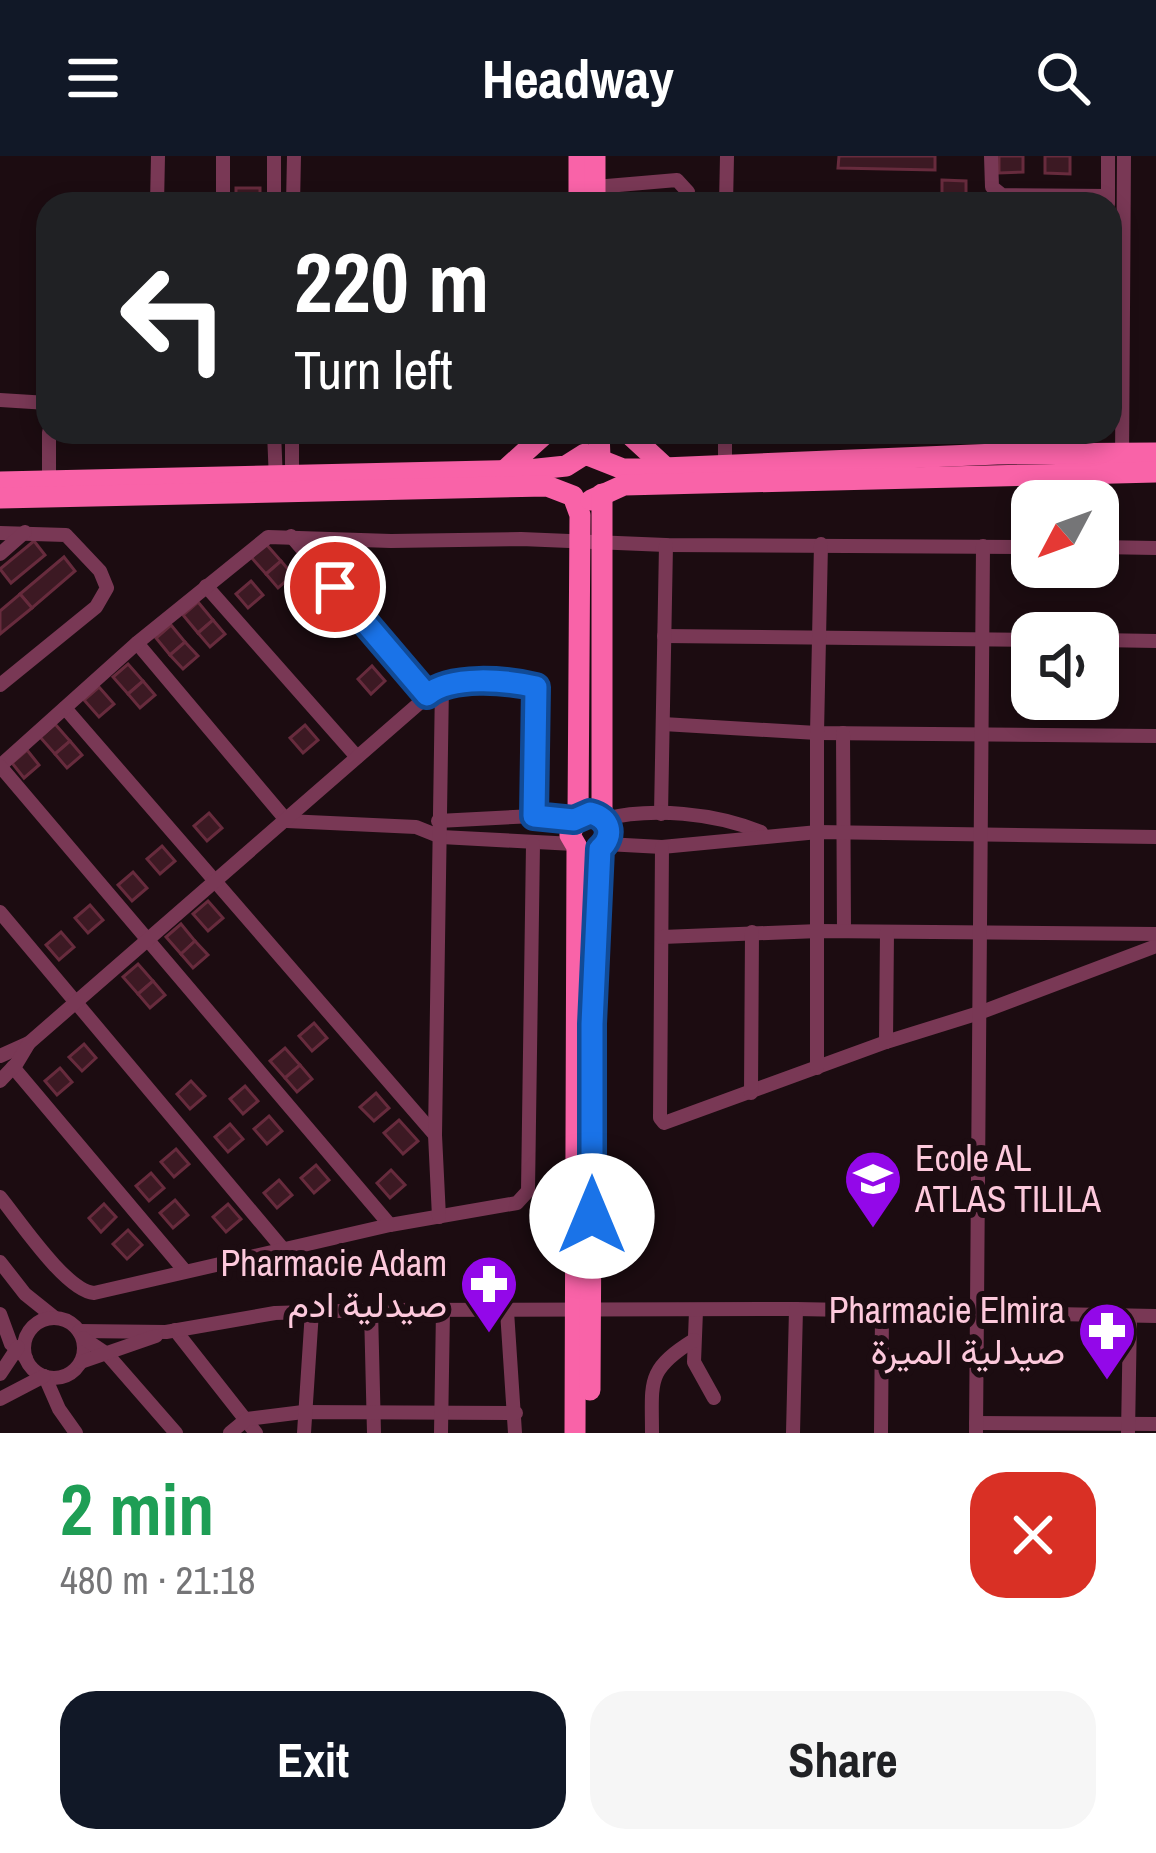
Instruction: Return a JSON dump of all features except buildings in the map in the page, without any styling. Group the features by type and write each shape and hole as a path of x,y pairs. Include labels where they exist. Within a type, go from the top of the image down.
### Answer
{"main road":[{"path":"578,192 579,156"},
{"path":"595,156 595,192"},
{"path":"506,470 534,444"},
{"path":"574,444 563,479 590,541 603,818 609,830 603,847 592,1024 584,1312 575,1433"},
{"path":"589,1433 575,846 570,829 576,818 590,541 610,477 601,444"},
{"path":"640,444 667,468"},
{"path":"284,482 547,486 588,500 624,484 1156,453"},
{"path":"0,498 49,489 506,470 568,463 585,454 623,469 997,454 1112,457 1156,472"},
{"path":"0,482 49,489"},
{"path":"576,818 590,813 603,818"},
{"path":"575,846 588,852 603,847"}],"street":[{"path":"157,192 158,156"},
{"path":"223,156 223,192"},
{"path":"274,156 274,192"},
{"path":"293,192 294,156"},
{"path":"726,192 728,156"},
{"path":"991,156 994,192"},
{"path":"1108,156 1108,192"},
{"path":"1122,206 1124,156"},
{"path":"611,192 677,180 688,192"},
{"path":"0,400 36,402"},
{"path":"49,444 49,489"},
{"path":"276,444 284,482"},
{"path":"284,482 290,444"},
{"path":"725,444 725,464"},
{"path":"0,554 25,532"},
{"path":"0,533 54,532 71,538 100,571 107,592 96,608 0,685"},
{"path":"291,536 427,695"},
{"path":"390,1225 0,766 136,643 264,539 1011,547"},
{"path":"817,1068 821,544"},
{"path":"661,814 666,545"},
{"path":"983,546 976,1428 1156,1424"},
{"path":"1119,548 1156,548"},
{"path":"206,586 357,757"},
{"path":"664,636 1011,640"},
{"path":"1119,640 1156,640"},
{"path":"136,643 287,821 416,827 442,819 576,818"},
{"path":"0,1081 29,1043 442,685 508,682 536,687 534,816"},
{"path":"439,1217 435,1135 442,685"},
{"path":"65,708 435,1135"},
{"path":"663,724 843,734 1156,736"},
{"path":"843,734 844,931"},
{"path":"603,818 661,814 739,823 765,835"},
{"path":"416,827 440,837 575,846"},
{"path":"603,847 662,847 818,832 1156,837"},
{"path":"0,1197 70,1281 85,1292 390,1225 517,1203 528,1191 533,844"},
{"path":"662,847 660,1118 668,1123 1156,946"},
{"path":"0,912 283,1249"},
{"path":"662,938 819,931 1156,934"},
{"path":"751,1093 752,932"},
{"path":"886,1042 887,932"},
{"path":"1,1054 29,1043"},
{"path":"13,1067 184,1270"},
{"path":"0,1262 25,1294 55,1318 68,1321 107,1354 176,1433"},
{"path":"81,1334 171,1331 312,1311 371,1310 796,1309 1156,1316"},
{"path":"793,1433 796,1309"},
{"path":"371,1310 374,1433"},
{"path":"441,1433 443,1310"},
{"path":"304,1433 312,1311"},
{"path":"506,1311 515,1433"},
{"path":"696,1311 694,1361 714,1398"},
{"path":"881,1433 882,1313"},
{"path":"0,1314 44,1376 73,1432"},
{"path":"1128,1428 1130,1316"},
{"path":"0,1374 40,1322 55,1318"},
{"path":"0,1399 44,1376 69,1374 81,1362 171,1331"},
{"path":"171,1331 251,1426"},
{"path":"81,1334 81,1362"},
{"path":"652,1433 653,1375 670,1355 694,1340"},
{"path":"230,1433 303,1412 516,1413"}],"place":[{"name":"Ecole AL ATLAS TILILA","path":"873,1230"},
{"name":"Pharmacie Adam صيدلية ادم","path":"489,1335"},
{"name":"Pharmacie Elmira صيدلية الميرة","path":"1107,1382"}],"route":[{"path":"335,587 427,695 442,685 508,682 536,687 534,816 574,820 590,813 608,826 609,837 600,849 592,1024 592,1216"}]}
